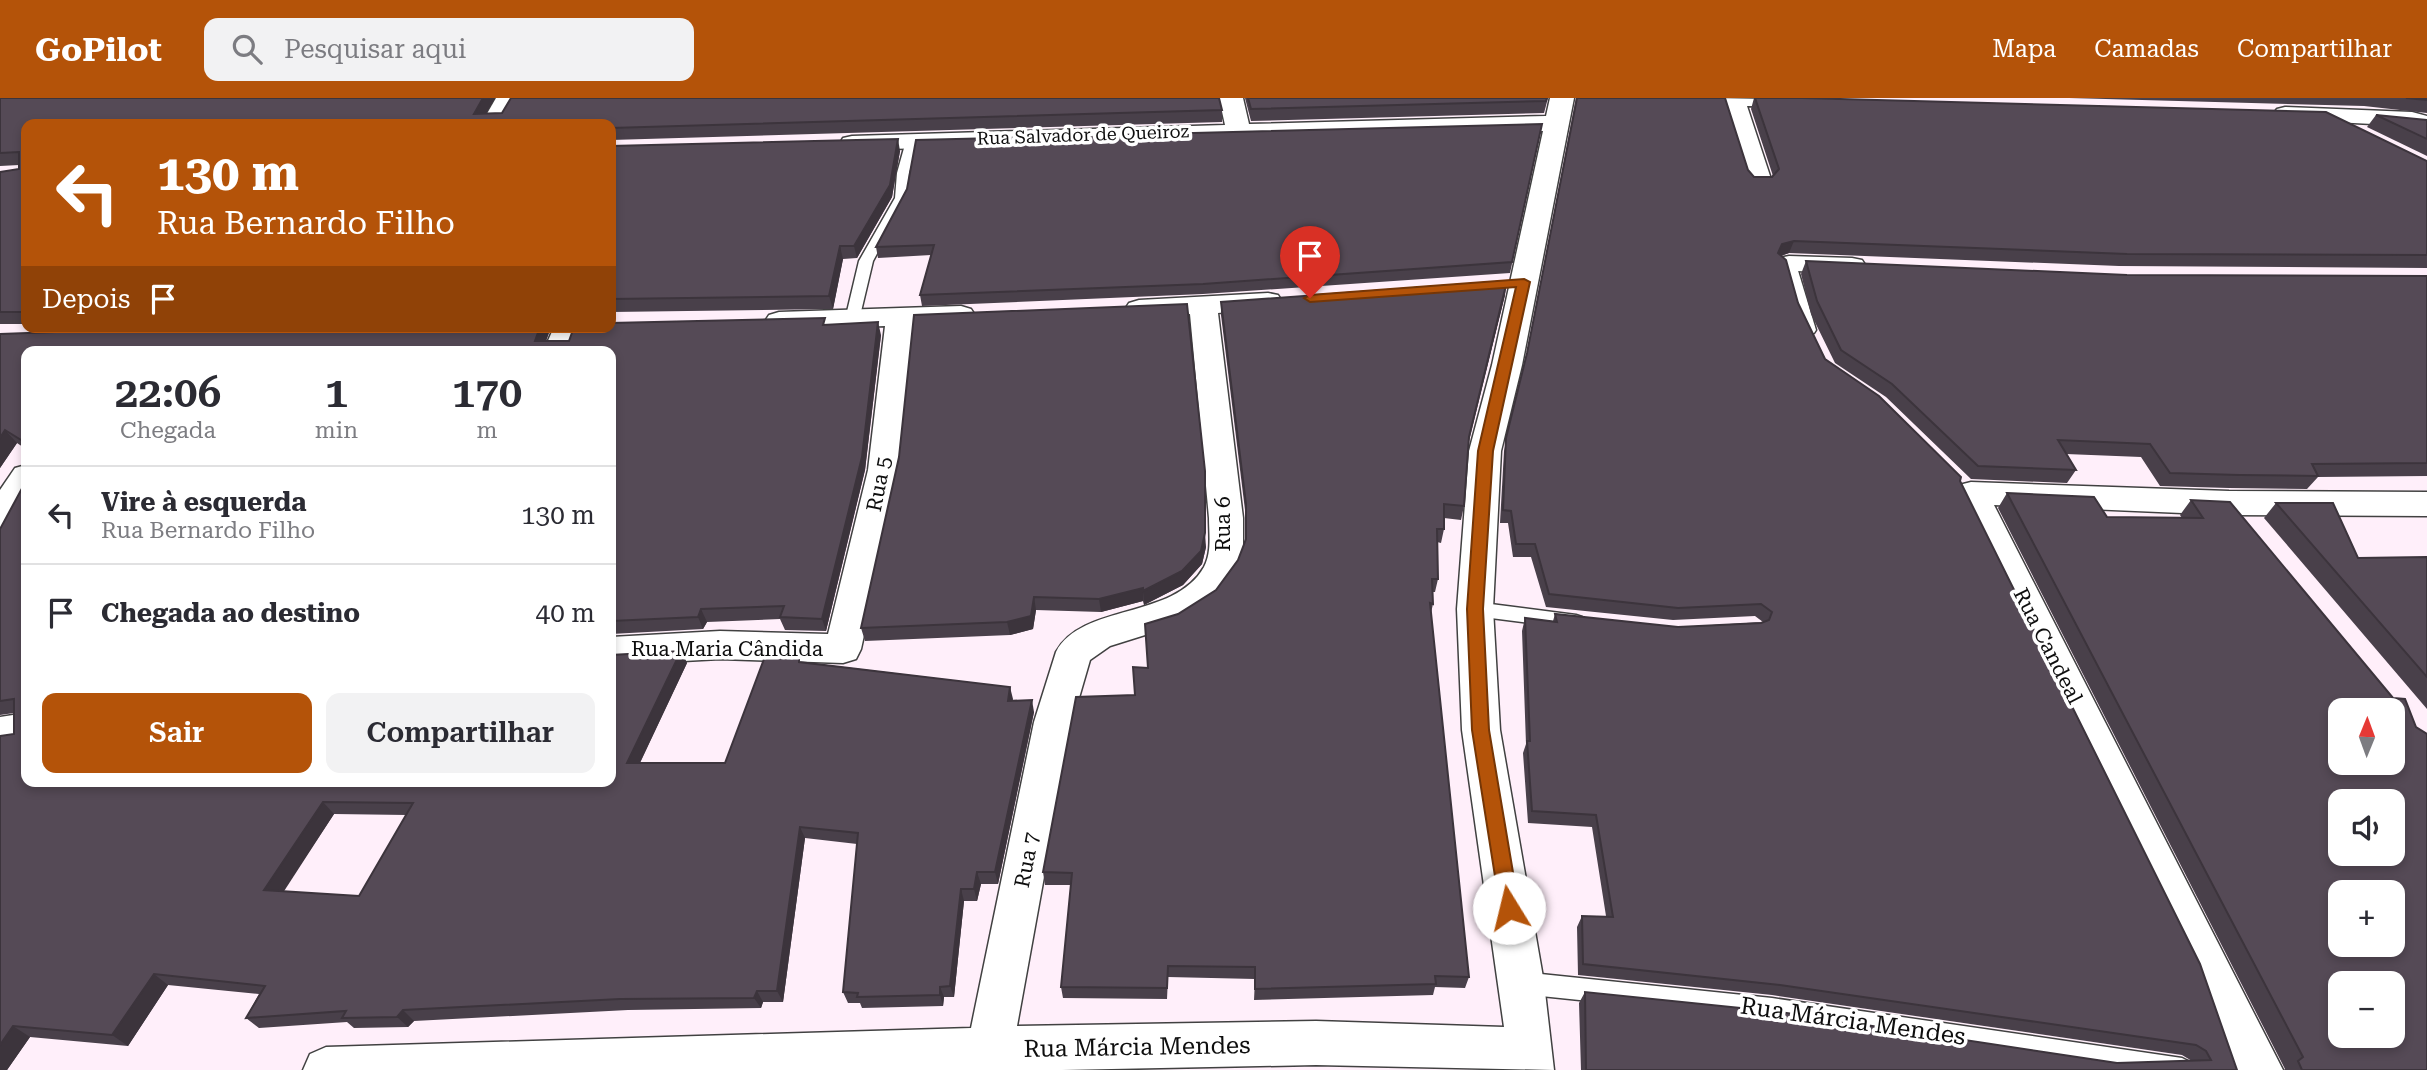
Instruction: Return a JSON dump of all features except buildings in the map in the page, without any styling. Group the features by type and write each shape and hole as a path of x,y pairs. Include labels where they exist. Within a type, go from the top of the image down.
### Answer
{"street":[{"path":"496,119 508,98"},
{"path":"1231,98 1238,130"},
{"path":"1725,98 1828,101"},
{"path":"1733,99 1759,182"},
{"path":"1530,1060 1522,983 1480,730 1475,609 1485,451 1510,284 1559,110"},
{"name":"Rua Salvador de Queiroz","path":"831,144 1238,130 1559,110"},
{"path":"2263,113 2419,121"},
{"path":"2317,115 2378,144 2385,133 2419,121"},
{"path":"1789,264 1875,267"},
{"path":"1107,310 1301,299"},
{"name":"Rua 6","path":"1074,652 1097,636 1164,615 1186,604 1211,582 1226,552 1226,518 1203,306"},
{"path":"758,322 983,314"},
{"name":"Rua 5","path":"843,649 884,470 900,318"},
{"path":"0,516 21,484"},
{"name":"Rua Candeal","path":"2229,503 1964,485 2260,1070"},
{"path":"2229,503 2427,504"},
{"path":"2229,503 2255,534"},
{"name":"Rua Maria Cândida","path":"616,651 720,645 843,649"},
{"name":"Rua 7","path":"988,1060 1053,722 1074,652"},
{"path":"0,733 21,730"},
{"name":"Rua Márcia Mendes","path":"326,1070 988,1060 1316,1042 1530,1060"}],"lane":[{"path":"852,320 866,261 901,198 912,141"},
{"path":"1789,264 1802,315 1816,347"},
{"path":"1475,609 1600,624"},
{"name":"Rua Márcia Mendes","path":"1522,983 1772,1009 2182,1070"}],"route":[{"path":"1310,298 1524,282 1485,451 1475,609 1480,730 1509,908"}]}
